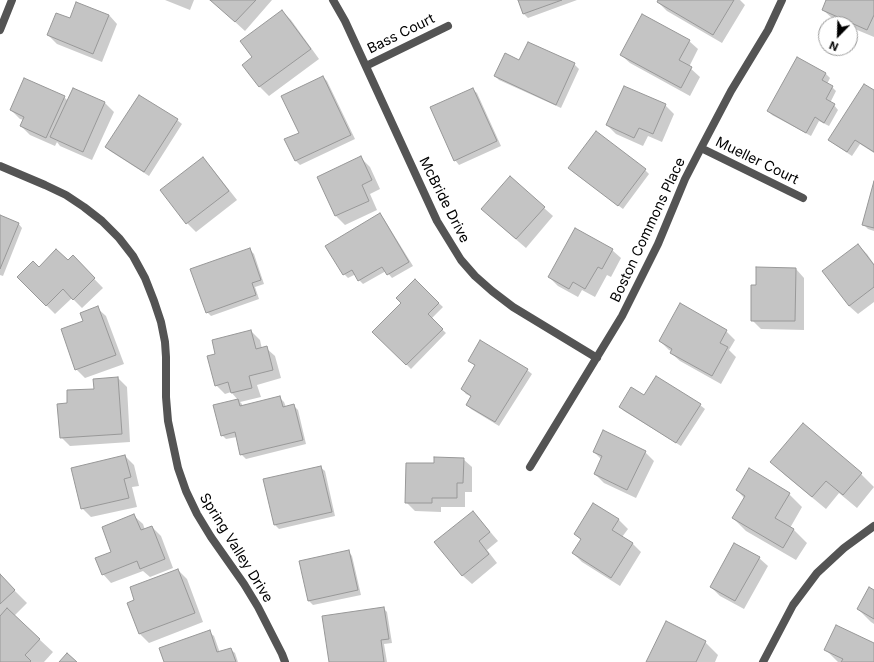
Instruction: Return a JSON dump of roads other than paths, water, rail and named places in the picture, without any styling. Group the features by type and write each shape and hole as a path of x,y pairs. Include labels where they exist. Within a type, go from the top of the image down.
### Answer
{"street":[{"path":"0,30 12,0"},
{"name":"McBride Drive","path":"333,0 345,21 438,221 461,260 475,276 513,307 597,358"},
{"name":"Boston Commons Place","path":"530,467 622,316 658,244 685,179 700,148 731,91 768,30 782,0"},
{"name":"Bass Court","path":"366,66 448,26"},
{"name":"Mueller Court","path":"700,148 803,198"},
{"name":"Spring Valley Drive","path":"0,166 66,195 84,207 102,221 119,238 133,256 145,278 157,308 164,335 168,421 178,468 186,491 197,514 211,537 258,606 285,662"},
{"path":"763,662 793,605 817,573 844,548 874,526"}]}
